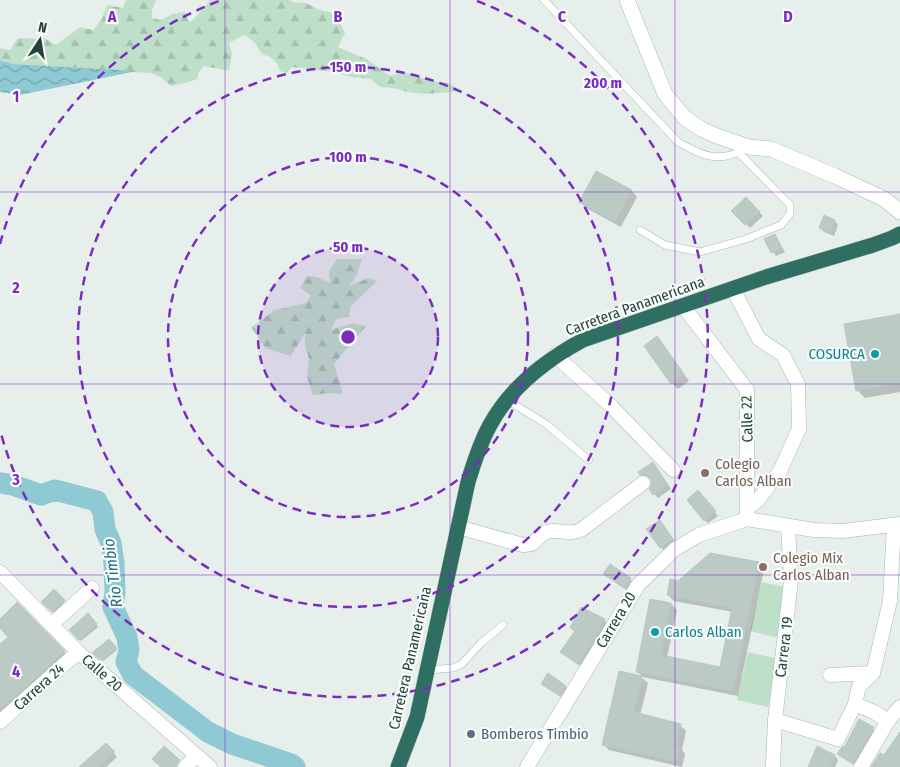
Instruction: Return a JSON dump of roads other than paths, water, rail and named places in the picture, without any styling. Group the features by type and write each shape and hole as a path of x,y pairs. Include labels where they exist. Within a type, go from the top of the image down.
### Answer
{"highway":[{"name":"Carretera Panamericana","path":"398,767 417,717 468,482 477,452 490,424 507,400 529,377 555,355 582,340 775,274 873,245 900,234"}],"main road":[{"path":"626,0 665,94 685,118 744,150 771,149 835,176 884,199 900,212"}],"street":[{"path":"733,289 759,339 783,355 798,384 799,429 780,471 747,513 788,526 814,530 843,531 897,524 890,601 874,673 859,686 855,704 838,740 775,720"},
{"name":"Calle 22","path":"682,306 747,390 747,513"},
{"path":"555,355 611,406 673,470"},
{"path":"458,527 523,545 530,545 548,531 572,534 581,530 643,483"},
{"name":"Carrera 20","path":"528,767 638,585 674,549 747,513"},
{"name":"Carrera 19","path":"773,767 775,720 791,582 788,526"},
{"name":"Calle 20","path":"0,572 78,652 210,767"},
{"path":"52,624 92,588"},
{"name":"Carrera 24","path":"0,722 78,652"},
{"path":"830,675 874,673"},
{"path":"855,704 874,712 888,721"},
{"path":"861,767 888,721 900,707"},
{"path":"185,767 196,756"}],"lane":[{"path":"544,0 678,142 700,154 713,158 728,157 744,150 790,205 790,214 781,225 746,239 700,252 664,245 640,230"},
{"path":"507,400 546,424 589,460"},
{"path":"428,670 453,668 462,664 502,625"}],"water":[{"path":"0,60 13,64 137,71 20,95 0,92"}],"waterway":[{"name":"Río Timbio","path":"0,483 13,485 41,495 55,490 97,501 103,512 105,529 111,543 115,593 113,607 127,637 129,650 126,662 133,675 208,732 232,744 295,767"}],"place":[{"name":"COSURCA","path":"875,354"},
{"name":"Colegio Carlos Alban","path":"705,473"},
{"name":"Colegio Mix Carlos Alban","path":"763,567"},
{"name":"Carlos Alban","path":"655,632"},
{"name":"Bomberos Timbio","path":"471,734"}]}
